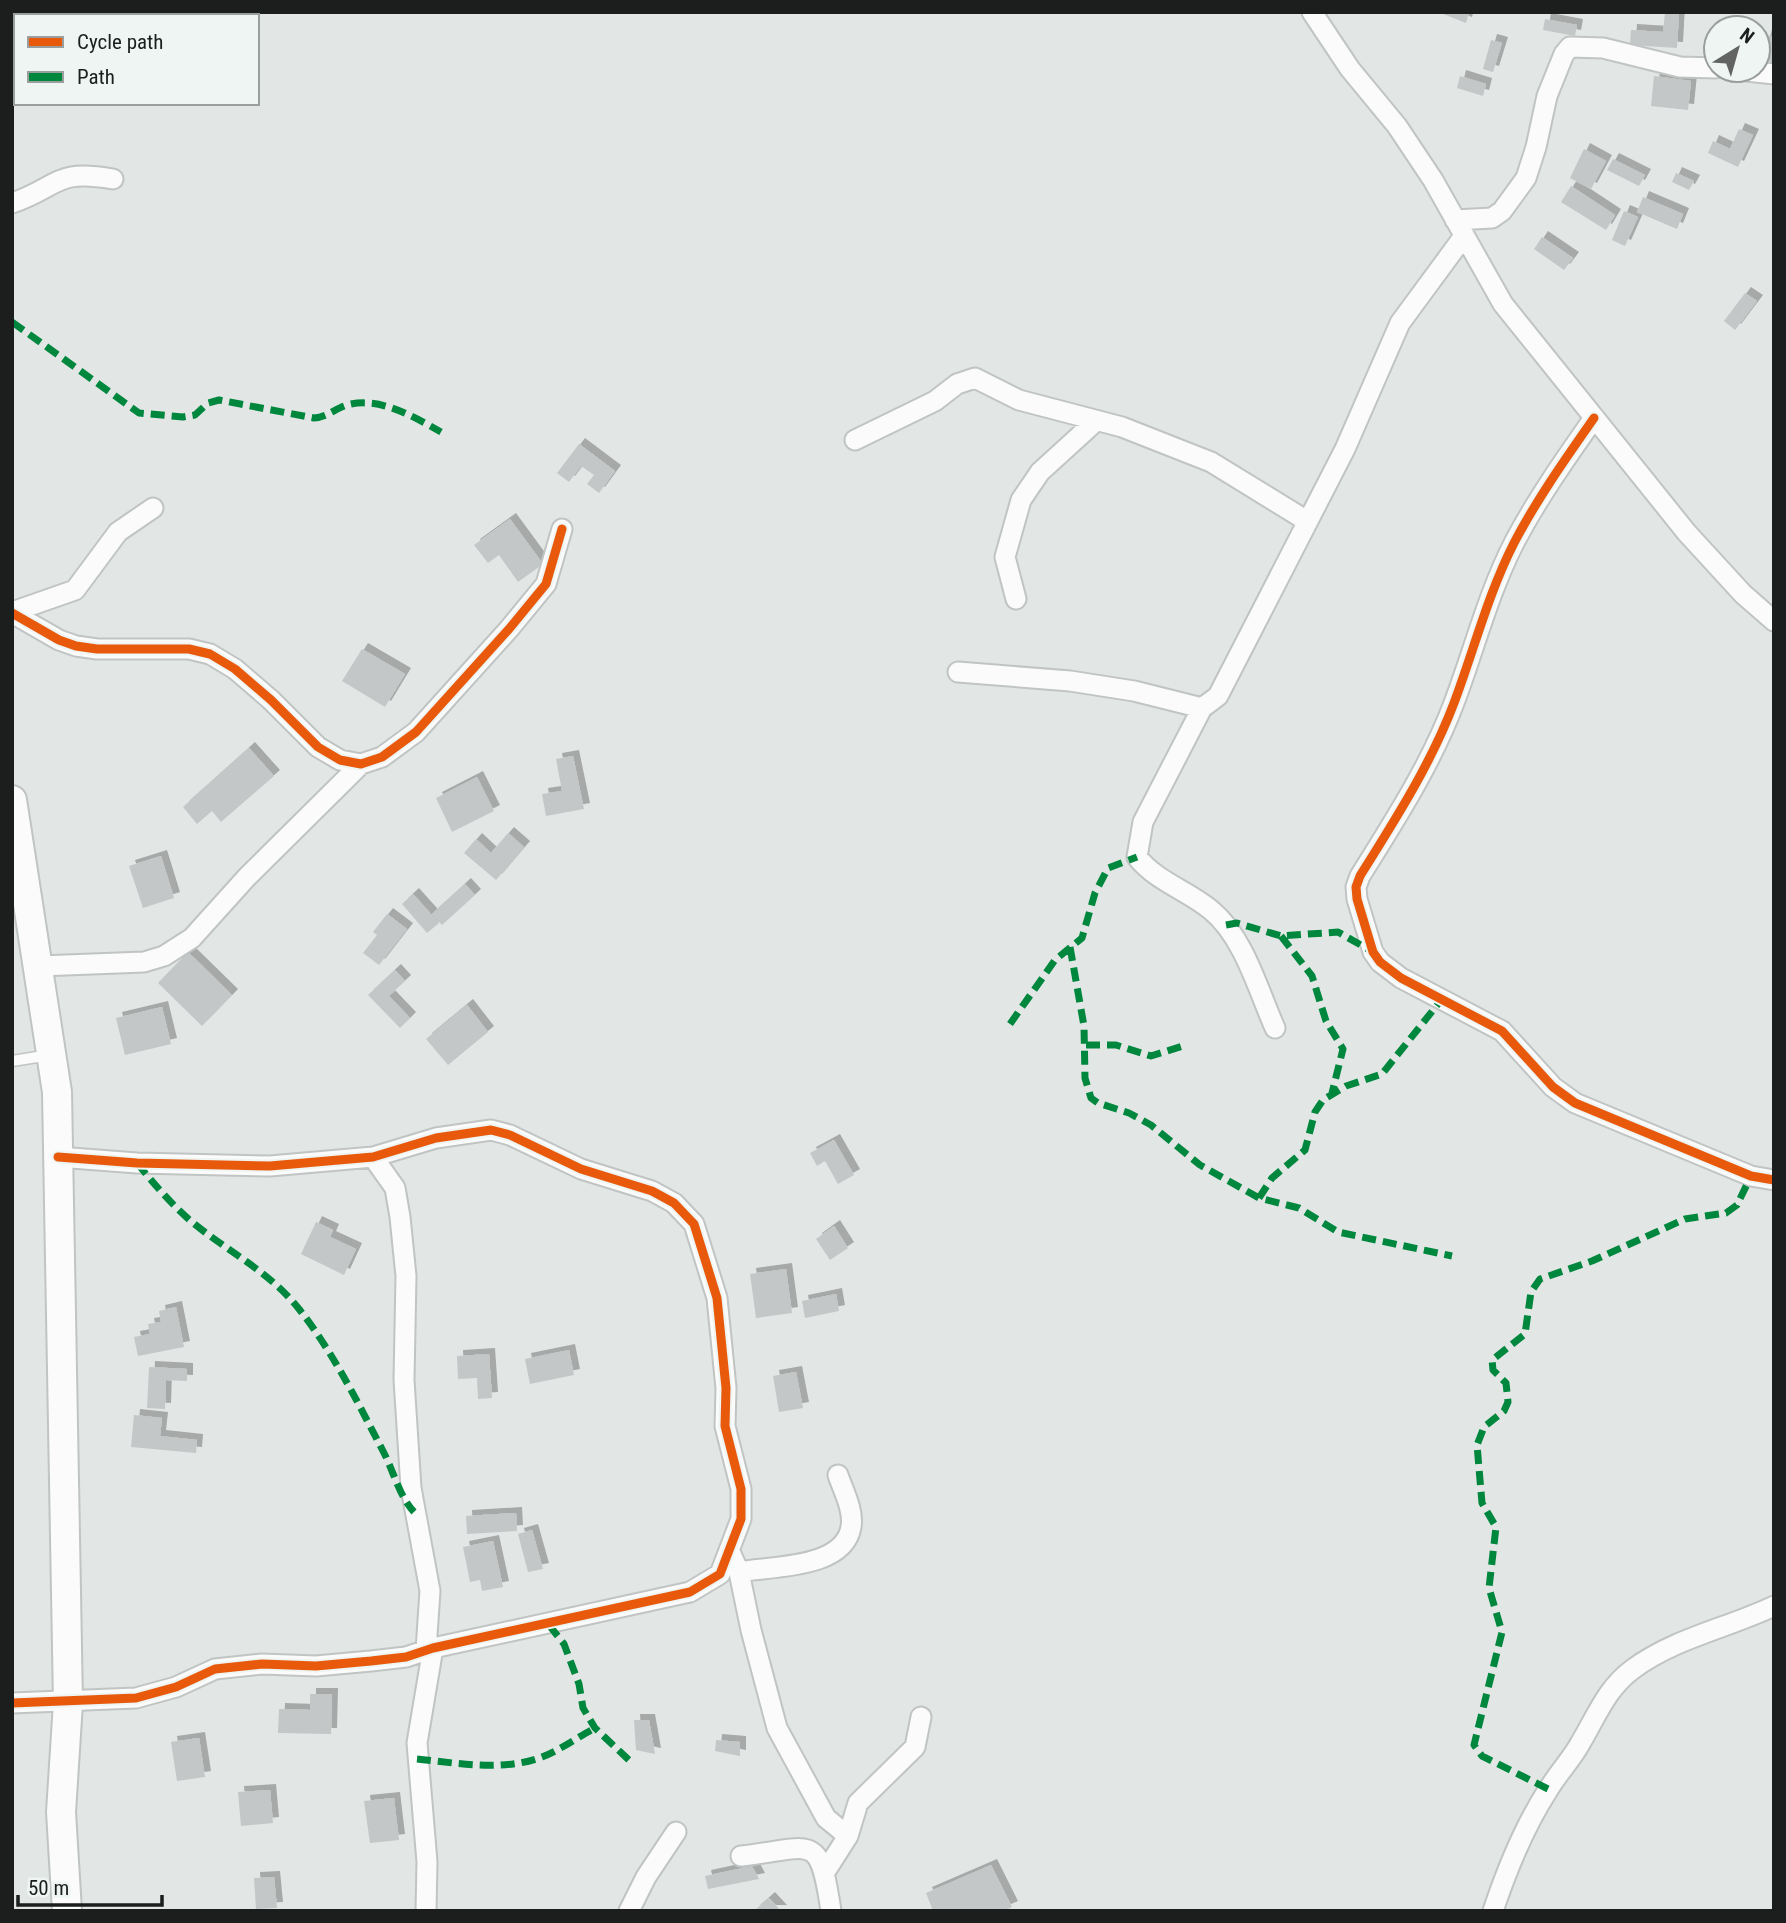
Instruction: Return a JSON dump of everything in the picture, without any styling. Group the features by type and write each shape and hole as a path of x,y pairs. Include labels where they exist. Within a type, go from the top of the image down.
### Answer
{"main road":[{"path":"12,800 52,1055 58,1157 68,1703 61,1812 67,1911"}],"street":[{"path":"1312,12 1350,69 1397,125 1503,304 1687,533 1743,594 1774,621"},
{"path":"1275,1028 1226,925 1196,899 1147,869 1137,857 1143,821 1202,708 1218,696 1351,436 1405,313 1460,228 1492,218 1502,211 1526,178 1536,147 1546,96 1564,54 1570,47 1603,48 1680,67 1702,68"},
{"path":"12,203 64,176 85,174 113,179"},
{"path":"855,440 935,401 957,384 975,377 1019,400 1122,427 1211,462 1307,521"},
{"path":"1594,418 1556,472 1514,544 1472,646 1449,715 1424,770 1360,876 1356,887 1357,899 1373,952 1380,962 1401,978 1502,1031 1563,1096 1751,1176 1774,1180"},
{"path":"1016,599 1004,558 1021,500 1040,472 1096,421"},
{"path":"12,612 75,590 118,532 153,508"},
{"path":"40,966 144,962 164,956 191,938 247,877 361,764 382,757 416,732 546,584 562,529"},
{"path":"12,612 59,640 76,646 117,650 189,649 210,654 235,669 318,747 340,760 361,764"},
{"path":"958,672 1070,681 1134,691 1202,708"},
{"path":"12,1703 136,1699 176,1687 215,1669 262,1664 316,1666 406,1657 429,1649 690,1592 708,1584 720,1574 741,1519 741,1489 725,1426 725,1376 717,1298 700,1238 685,1213 652,1191 581,1169 510,1135 491,1129 436,1138 373,1157 270,1166 137,1163 58,1157"},
{"path":"373,1157 396,1188 400,1217 406,1276 404,1380 411,1488 430,1591 429,1649 416,1743 427,1862 426,1911"},
{"path":"739,1572 812,1563 827,1558 845,1543 851,1528 851,1513 838,1475"},
{"path":"730,1552 739,1572 777,1728 816,1795 826,1818 848,1836"},
{"path":"1493,1911 1523,1835 1548,1789 1581,1743 1615,1684 1633,1669 1681,1643 1774,1606"},
{"path":"825,1872 848,1836 858,1803 915,1747 921,1717"},
{"path":"629,1911 646,1877 676,1832"},
{"path":"741,1856 796,1848 811,1850 820,1858 825,1872 831,1911"}],"lane":[{"path":"12,1061 52,1055"}],"building":[{"path":"1438,12 1469,12 1466,23"},
{"path":"1665,12 1679,12 1677,48 1630,45 1631,30 1663,32"},
{"path":"1545,19 1577,25 1575,36 1543,30"},
{"path":"1491,40 1502,43 1493,72 1483,69"},
{"path":"1460,76 1486,84 1483,96 1457,88"},
{"path":"1654,76 1691,81 1688,110 1651,106"},
{"path":"1739,129 1753,135 1738,167 1708,153 1713,141 1730,149"},
{"path":"1584,149 1606,161 1591,189 1570,178"},
{"path":"1613,159 1645,175 1639,186 1607,170"},
{"path":"1676,173 1694,181 1689,190 1672,182"},
{"path":"1571,186 1615,215 1606,230 1561,202"},
{"path":"1643,197 1683,214 1677,229 1637,212"},
{"path":"1624,211 1638,217 1625,246 1612,240"},
{"path":"1542,237 1573,258 1564,270 1534,249"},
{"path":"1745,293 1757,301 1735,330 1724,321"},
{"path":"579,444 615,471 599,493 587,484 594,475 581,466 569,482 557,473"},
{"path":"510,519 543,564 518,582 499,555 488,563 474,545"},
{"path":"362,649 405,674 385,707 342,681"},
{"path":"249,748 274,776 221,822 212,811 197,824 183,807"},
{"path":"573,756 584,809 546,816 542,794 562,791 556,759"},
{"path":"477,777 494,811 452,832 436,798"},
{"path":"508,833 524,847 496,880 464,853 476,839 491,853"},
{"path":"161,856 174,898 143,908 129,866"},
{"path":"465,884 475,895 442,925 432,914"},
{"path":"413,894 439,923 427,933 402,904"},
{"path":"387,914 407,929 379,965 363,953 377,935 373,932"},
{"path":"188,952 232,995 202,1026 158,983"},
{"path":"395,970 405,981 389,996 410,1018 400,1028 368,995"},
{"path":"467,1005 488,1032 448,1065 426,1039"},
{"path":"162,1007 171,1044 125,1055 116,1018"},
{"path":"834,1140 854,1175 838,1184 825,1161 817,1166 810,1153"},
{"path":"316,1222 333,1230 330,1237 356,1249 344,1275 301,1254"},
{"path":"834,1226 848,1248 830,1260 816,1239"},
{"path":"786,1269 792,1313 756,1318 750,1274"},
{"path":"836,1294 839,1311 805,1318 802,1301"},
{"path":"176,1307 184,1347 138,1356 134,1337 150,1334 148,1324 161,1322 159,1311"},
{"path":"569,1350 574,1375 530,1384 525,1359"},
{"path":"489,1354 492,1398 478,1399 477,1378 458,1379 457,1356"},
{"path":"149,1367 187,1369 187,1381 166,1380 165,1409 147,1408"},
{"path":"796,1372 803,1408 779,1412 773,1376"},
{"path":"134,1415 162,1418 160,1436 197,1440 196,1453 131,1447"},
{"path":"516,1513 517,1531 467,1534 466,1516"},
{"path":"532,1530 543,1569 528,1572 518,1534"},
{"path":"493,1541 503,1587 482,1591 480,1580 470,1582 463,1547"},
{"path":"310,1694 332,1694 331,1734 278,1733 279,1709 310,1710"},
{"path":"634,1720 649,1720 655,1754 636,1750"},
{"path":"199,1738 205,1777 177,1781 171,1742"},
{"path":"716,1740 740,1742 740,1756 715,1751"},
{"path":"270,1790 273,1823 241,1826 238,1792"},
{"path":"394,1798 399,1840 370,1843 364,1801"},
{"path":"991,1865 1012,1907 1003,1911 933,1911 926,1893"},
{"path":"752,1866 759,1879 708,1889 705,1876"},
{"path":"274,1877 277,1908 256,1909 254,1878"},
{"path":"769,1898 781,1911 754,1911"}],"marked path":[{"path":"12,322 139,413 183,417 195,415 208,403 219,400 314,418 346,405 363,403 398,410 441,432"},
{"path":"1010,1024 1055,960 1082,938 1095,893 1108,868 1137,857"},
{"path":"1226,925 1237,923 1281,936 1338,932 1373,952"},
{"path":"1281,936 1312,976 1326,1021 1343,1049 1332,1093"},
{"path":"1070,947 1084,1026 1085,1078 1091,1098 1151,1125 1200,1165 1259,1198 1299,1208 1338,1232 1452,1256"},
{"path":"1259,1198 1272,1178 1305,1150 1315,1112 1323,1100 1346,1086 1382,1074 1442,999"},
{"path":"1086,1045 1116,1045 1151,1056 1186,1045"},
{"path":"137,1163 184,1215 262,1273 299,1309 344,1378 383,1451 404,1499 414,1512"},
{"path":"1548,1789 1482,1756 1474,1745 1502,1632 1489,1588 1496,1527 1482,1503 1477,1445 1484,1427 1504,1411 1508,1402 1506,1383 1493,1370 1492,1360 1525,1334 1531,1292 1540,1279 1592,1261 1685,1219 1726,1213 1737,1205 1751,1176"},
{"path":"549,1625 564,1644 579,1684 583,1708 595,1728 630,1761"},
{"path":"417,1759 480,1765 527,1762 549,1754 595,1728"}],"cycle path":[{"path":"1594,418 1542,495 1514,543 1489,602 1445,726 1412,791 1360,876 1356,887 1357,899 1373,952 1380,962 1401,978 1502,1031 1553,1087 1575,1103 1751,1176 1774,1180"},
{"path":"12,613 59,640 76,646 97,649 189,649 210,654 235,669 318,747 340,760 361,764 382,757 416,732 509,629 546,584 562,529"},
{"path":"12,1703 136,1698 176,1687 215,1669 262,1664 316,1666 406,1657 433,1648 690,1592 720,1574 741,1519 741,1489 725,1426 726,1388 717,1298 694,1224 674,1203 652,1191 581,1169 510,1135 491,1130 436,1138 373,1157 270,1166 137,1163 58,1157"}]}
